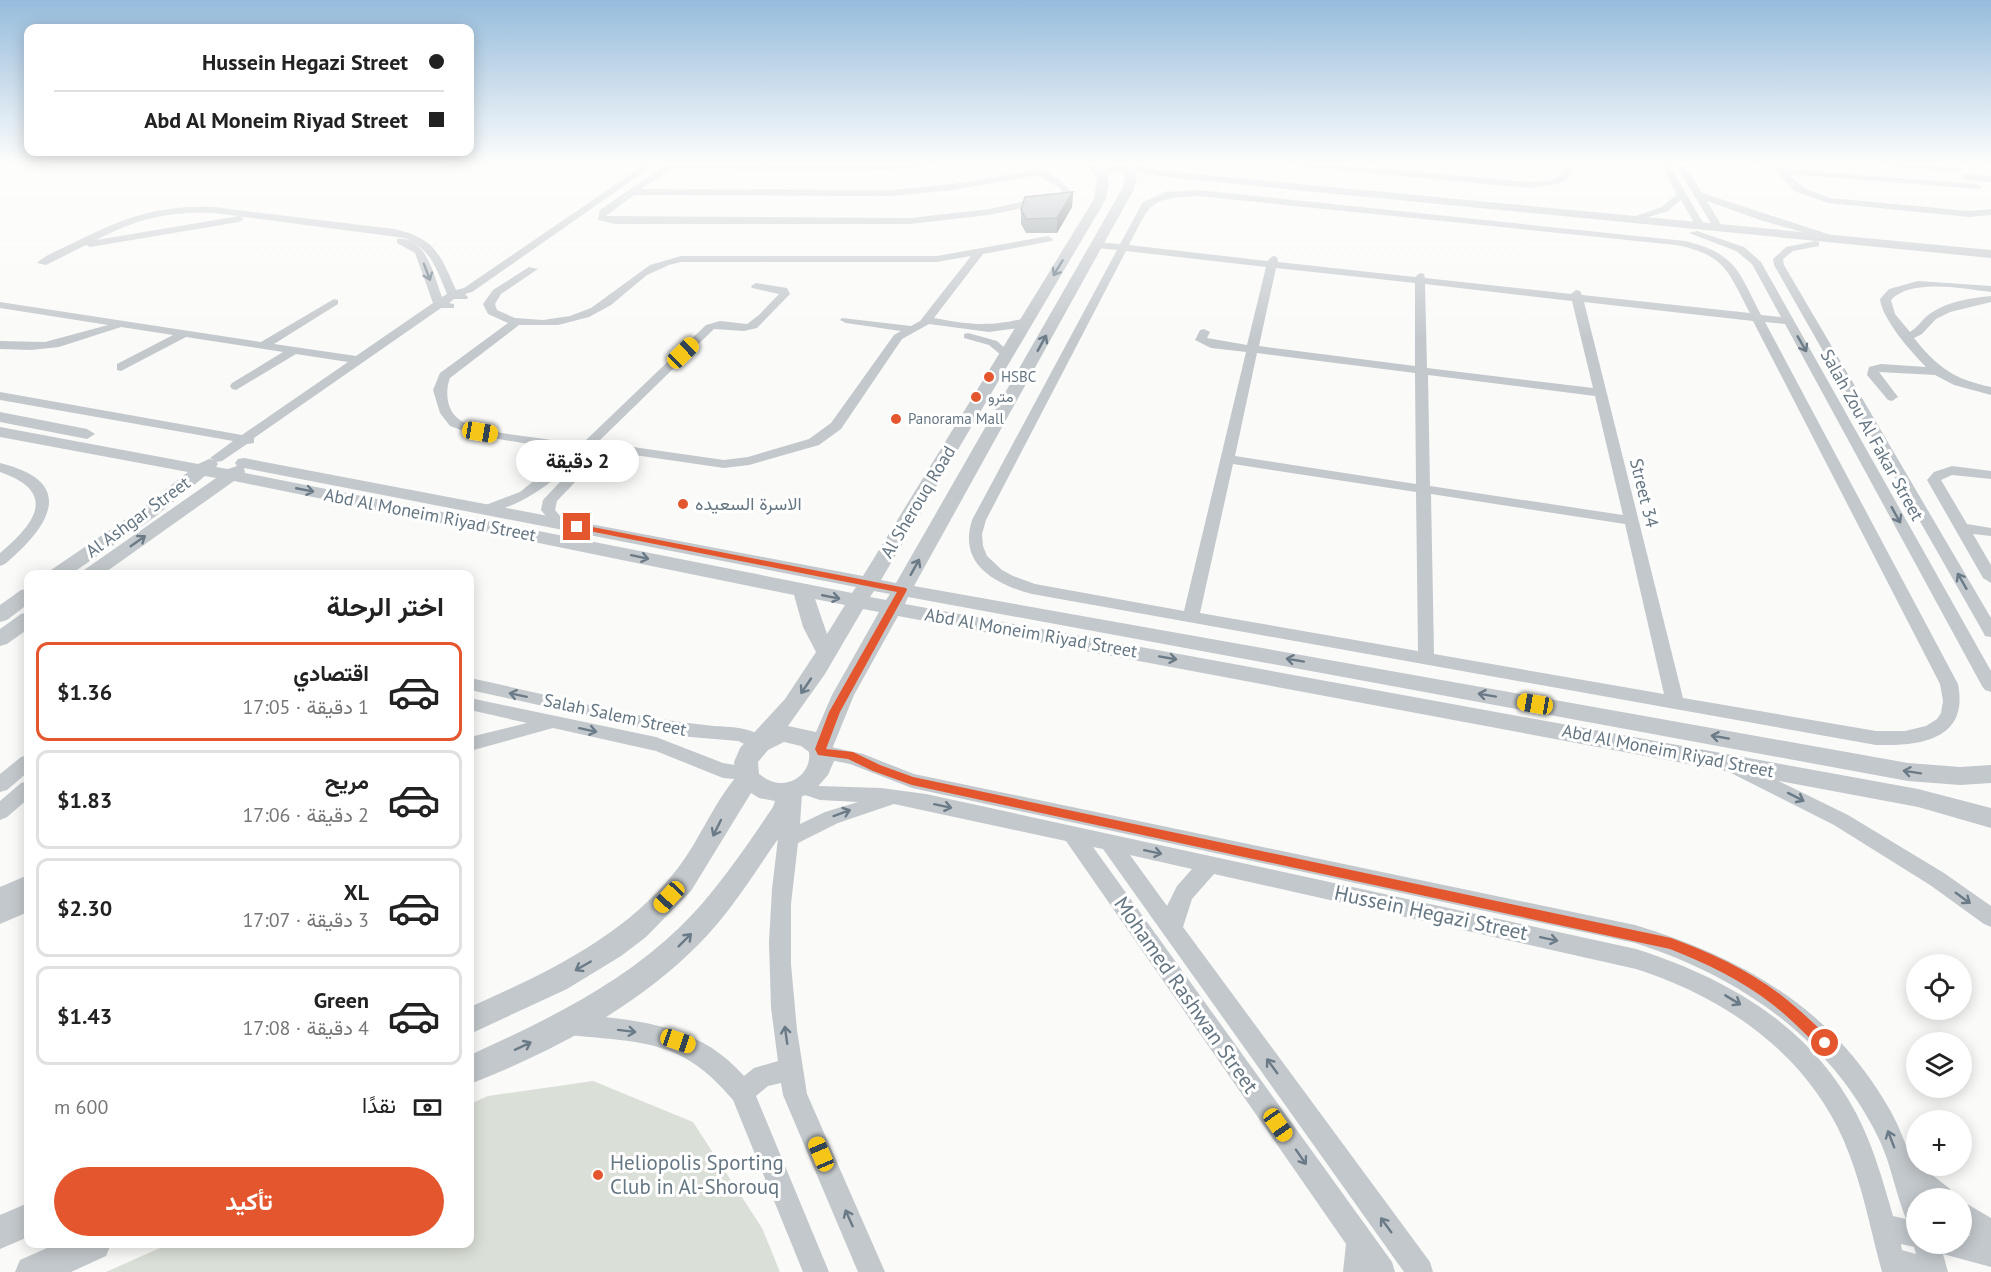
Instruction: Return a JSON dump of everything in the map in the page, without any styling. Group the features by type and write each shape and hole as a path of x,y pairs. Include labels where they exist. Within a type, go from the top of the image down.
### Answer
{"street":[{"path":"42,263 124,222"},
{"path":"74,246 217,222"},
{"path":"292,222 386,237 409,243 419,251 455,299"},
{"path":"302,222 394,232 421,239 432,248 455,299"},
{"path":"0,396 248,440 567,222"},
{"name":"Al Sherouq Road","path":"760,743 793,705 827,652 1085,222"},
{"name":"Al Sherouq Road","path":"821,751 843,695 1098,243 1106,222"},
{"path":"1137,222 979,520 974,540 976,550 990,569 1016,584 1032,589 1876,738 1911,738 1936,729 1945,723 1953,705 1949,684 1726,262 1702,249 1657,239 1488,222"},
{"path":"1621,222 1815,244 1991,254"},
{"path":"1652,222 1697,230 1718,228 1842,240 1991,262"},
{"path":"1694,222 1697,230"},
{"path":"1715,222 1718,228"},
{"path":"1778,222 1842,240"},
{"name":"Salah Zou Al Fakar Street","path":"1697,230 1740,249 1756,262 1991,686"},
{"path":"533,269 498,292 490,300 490,308 496,315 518,321 553,322 588,313 600,307 643,271 656,265 681,259 938,259 1048,239"},
{"path":"1075,240 1787,319"},
{"name":"Salah Zou Al Fakar Street","path":"1815,244 1789,249 1782,253 1778,259 1779,265 1991,632"},
{"path":"460,521 482,508 509,504 527,496 572,452 578,443 724,464 749,461 807,446 821,439 836,426 898,337 926,320 980,251"},
{"path":"938,259 955,264 962,272"},
{"path":"1191,617 1273,262"},
{"path":"1420,278 1426,659"},
{"path":"1765,279 1788,281"},
{"path":"1991,289 1927,284 1892,290 1884,299 1907,337 1935,371 1976,388 1991,391"},
{"path":"559,523 548,510 550,500 596,446 710,327 718,324 753,326 785,294 783,290 756,286"},
{"name":"Street 34","path":"1576,296 1675,702"},
{"path":"224,465 248,440 358,360 455,299"},
{"path":"1907,337 1918,333 1931,318 1948,309 1991,299"},
{"path":"262,346 334,302"},
{"path":"0,305 358,360"},
{"path":"846,320 987,340 999,347 1006,355"},
{"path":"926,320 988,330 1006,328 1026,321"},
{"path":"518,321 444,376 439,390 446,413 454,423 470,430 572,452"},
{"path":"0,345 28,349 47,347 120,325"},
{"path":"1204,332 1201,340 1205,343 1600,393"},
{"path":"121,367 183,334"},
{"path":"236,386 294,350"},
{"path":"1892,397 1873,375 1873,370 1881,368 1935,371"},
{"path":"1816,369 1841,372"},
{"path":"1976,388 1991,400"},
{"name":"Abd Al Moneim Riyad Street","path":"0,417 224,465 460,521 869,583 1349,680 1725,761 1918,798 1962,808 1991,818"},
{"name":"Abd Al Moneim Riyad Street","path":"0,432 224,465 559,523 608,542 803,591 892,608 1908,772 1944,776 1991,774"},
{"path":"1228,459 1631,521"},
{"name":"Al Ashgar Street","path":"64,570 149,512 224,465"},
{"name":"Al Ashgar Street","path":"96,570 224,465"},
{"path":"0,467 17,471 31,479 40,489 43,501 40,516 31,531 0,561"},
{"path":"1991,475 1950,471 1936,476 1934,480 1935,486 1991,578"},
{"path":"1961,528 1991,532"},
{"path":"803,591 808,615 827,652"},
{"path":"0,615 24,598"},
{"path":"0,639 24,622"},
{"name":"Salah Salem Street","path":"474,685 686,730 741,735 760,743"},
{"name":"Salah Salem Street","path":"478,706 670,748 713,769 747,776"},
{"path":"474,743 553,722"},
{"path":"474,1019 551,985 590,963 648,919 682,884 702,855 730,801 747,776 747,758 760,743 772,737 795,735 806,737 821,751 820,771 795,790 778,819 719,901 690,935 641,979 616,997 569,1024 474,1068"},
{"name":"Hussein Hegazi Street","path":"821,751 849,755 912,781 1210,865 1636,959 1671,968 1705,983 1740,1003 1772,1028 1802,1056 1827,1088 1848,1122 1861,1157 1894,1267"},
{"path":"1725,761 1841,820 1937,879 1991,918"},
{"path":"0,785 24,765"},
{"path":"747,776 765,791 795,790"},
{"path":"1944,776 1957,789 1962,808"},
{"path":"795,790 782,890 780,968 795,1095 872,1272"},
{"name":"Hussein Hegazi Street","path":"795,790 900,797 1073,835 1104,835 1635,934 1671,943 1742,977 1777,1000 1810,1027 1840,1059 1866,1092 1887,1128 1908,1188"},
{"path":"0,812 24,791"},
{"path":"789,838 855,809 900,797"},
{"name":"Mohamed Rashwan Street","path":"1073,835 1382,1272"},
{"name":"Mohamed Rashwan Street","path":"1104,835 1420,1272"},
{"path":"1172,928 1174,910 1183,892 1195,877 1210,865"},
{"path":"0,897 24,886"},
{"path":"0,915 24,905"},
{"path":"569,1024 667,1037 690,1045 710,1057 728,1073 742,1092 816,1272"},
{"path":"742,1092 762,1076 791,1069"},
{"path":"1901,1166 1928,1188"},
{"path":"1972,1221 1991,1234"},
{"path":"0,1232 24,1222"},
{"path":"1882,1226 1906,1232"},
{"path":"1356,1272 1360,1241"},
{"path":"45,1259 81,1248"},
{"path":"1972,1249 1991,1254"},
{"path":"1894,1267 1934,1272 1929,1254"}],"shaded area":[{"name":"Heliopolis Sporting Club in Al-Shorouq","path":"593,1081 693,1122 762,1228 780,1272 106,1272 160,1248 474,1248 474,1102 488,1096"}],"place":[{"name":"HSBC","path":"989,377"},
{"name":"مترو","path":"976,397"},
{"name":"Panorama Mall","path":"896,419"},
{"name":"الاسرة السعيده","path":"683,504"},
{"name":"Heliopolis Sporting Club in Al-Shorouq","path":"598,1175"}],"route":[{"path":"577,527 903,590 834,712 820,749 822,752 849,755 912,781 1671,943 1742,977 1777,1000 1810,1027 1825,1043"}]}
